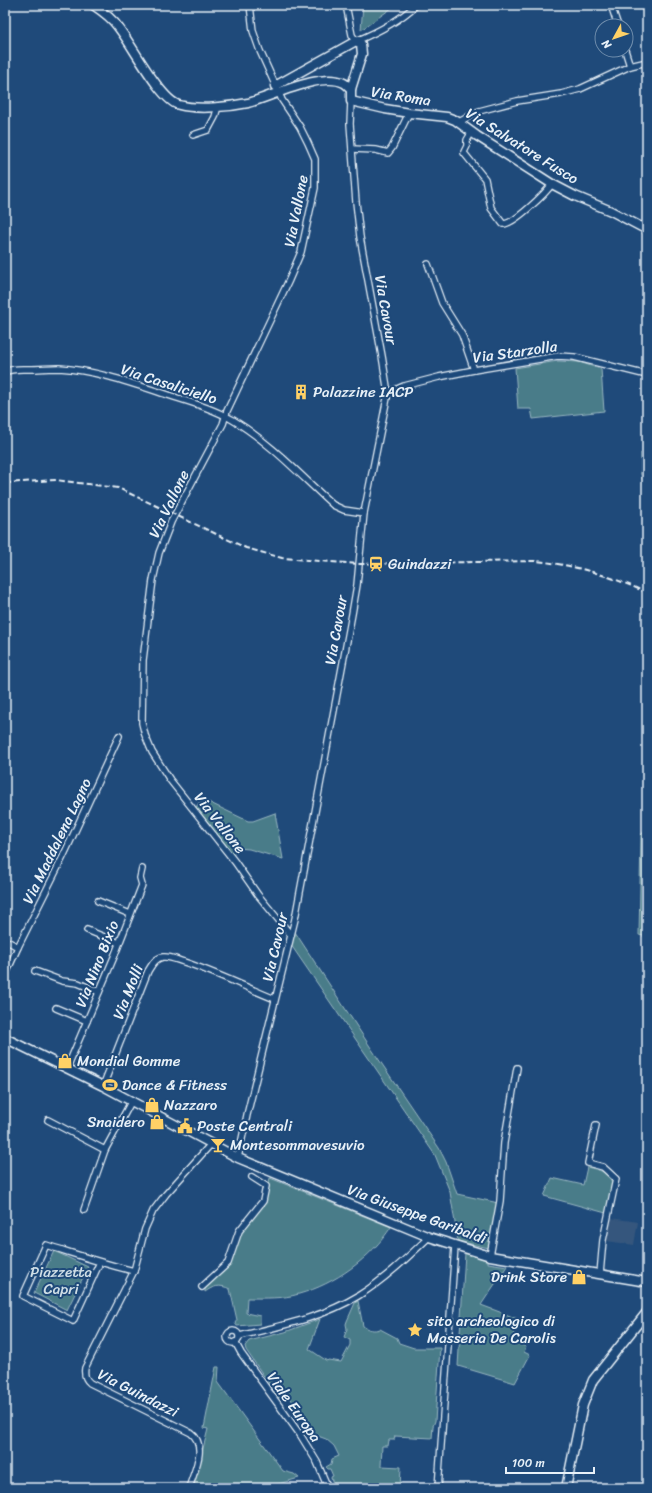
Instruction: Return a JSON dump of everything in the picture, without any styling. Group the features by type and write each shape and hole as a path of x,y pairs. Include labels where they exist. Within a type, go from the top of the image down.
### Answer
{"street":[{"path":"93,5 118,26 169,100 173,103 186,106 218,106 247,103 270,96 277,89 356,41 370,35 405,15 416,5"},
{"name":"Via Vallone","path":"250,5 253,31 260,52 277,89 300,127 314,159 315,188 301,252 203,464 171,522 159,553 143,660 142,723 152,752 170,780 235,862 258,895 291,935"},
{"path":"346,5 352,35 356,41 361,44 362,54 351,89 351,101"},
{"path":"611,5 615,18"},
{"path":"628,58 630,66"},
{"path":"459,122 479,112 516,100 561,94 580,89 630,66 647,62"},
{"path":"277,89 328,80 344,83 351,89"},
{"name":"Via Roma","path":"351,101 385,110 447,117"},
{"name":"Via Cavour","path":"238,1158 246,1115 291,935 350,622 356,585 364,513 388,393 360,237 350,124 351,101"},
{"path":"193,135 208,130 215,117 218,106"},
{"path":"352,149 376,150 388,153 392,148 409,113"},
{"name":"Via Salvatore Fusco","path":"447,117 459,122 552,184 647,230"},
{"path":"472,132 466,140 467,146 464,153 484,179 491,208 502,224 507,224 542,197 552,184"},
{"path":"428,264 442,302 462,335 474,370"},
{"name":"Via Starzolla","path":"388,393 417,382 474,370 562,356 574,357 647,375"},
{"name":"Via Casaliciello","path":"5,372 11,370 61,368 135,384 207,407 252,432 278,453 333,505 344,510 364,513"},
{"name":"Via Maddalena Lagno","path":"5,976 120,736"},
{"name":"Via Nino Bixio","path":"68,1068 142,885 140,878 142,869"},
{"path":"98,901 130,914"},
{"path":"87,930 119,943"},
{"path":"5,940 18,947"},
{"name":"Via Molli","path":"103,1086 148,971 152,964 158,959 169,957 276,998"},
{"path":"35,971 62,982 78,983 99,992"},
{"path":"56,1008 87,1021"},
{"name":"Via Giuseppe Garibaldi","path":"5,1038 103,1086 238,1158 429,1237 490,1256 647,1282"},
{"path":"490,1256 500,1201 504,1143 517,1068"},
{"path":"84,1210 105,1150 131,1102"},
{"path":"48,1120 105,1150"},
{"path":"596,1125 588,1164 603,1167 616,1179 603,1240 600,1274"},
{"name":"Via Guindazzi","path":"189,1488 200,1447 196,1436 90,1383 85,1377 85,1368 134,1271 145,1229 153,1211 166,1194 211,1144"},
{"path":"202,1287 228,1264 239,1231 263,1201 266,1186 252,1177"},
{"path":"240,1336 235,1331 231,1331 228,1334 229,1341 235,1342 239,1340 240,1336 308,1318 345,1303 371,1287 405,1260 429,1237"},
{"path":"100,1262 73,1321 23,1296 46,1245 134,1271"},
{"path":"438,1488 455,1246"},
{"path":"566,1488 583,1405 593,1380 647,1312"},
{"name":"Viale Europa","path":"235,1342 241,1353 301,1436 317,1462 328,1488"}],"shaded area":[{"path":"611,1218 638,1222 634,1245 607,1241"}],"green space":[{"path":"363,5 396,5 361,30"},
{"path":"558,361 579,362 601,369 604,411 533,419 531,409 518,409 515,368"},
{"path":"641,453 647,454 647,493 641,474"},
{"path":"202,799 248,821 253,821 275,813 283,859 249,849 237,848 233,855 196,807"},
{"path":"647,828 647,937 639,935 641,835"},
{"path":"295,932 439,1148 446,1162 457,1194 497,1203 489,1248 458,1241 450,1192 435,1155 291,945"},
{"path":"587,1167 603,1172 611,1180 613,1185 606,1213 544,1196 552,1178 583,1185"},
{"path":"270,1178 391,1227 383,1238 363,1259 339,1277 326,1284 293,1296 247,1298 246,1313 260,1316 260,1324 237,1326 235,1323 237,1320 230,1289 217,1286 205,1292 205,1287 228,1266 242,1229 264,1203"},
{"name":"Piazzetta Capri","path":"54,1251 88,1267 67,1310 34,1293"},
{"path":"465,1253 488,1260 488,1263 507,1266 481,1305 521,1320 511,1339 526,1347 524,1352 530,1355 515,1383 458,1366"},
{"path":"358,1301 363,1326 371,1330 380,1329 397,1338 399,1343 414,1348 440,1348 435,1421 432,1438 395,1436 394,1440 389,1440 388,1446 382,1446 381,1466 401,1467 400,1488 334,1488 331,1477 333,1476 330,1469 326,1467 331,1464 332,1459 339,1456 334,1446 326,1439 315,1435 291,1399 287,1397 279,1398 246,1350 245,1346 249,1341 285,1332 320,1319 309,1349 327,1361 341,1362 350,1345 350,1340 344,1337 347,1329 346,1324 355,1303"},
{"path":"216,1367 219,1367 218,1382 283,1471 294,1474 299,1478 265,1488 193,1488 208,1429 204,1428"}],"railway":[{"path":"5,483 56,480 118,488 246,548 282,558 358,564 536,561 565,565 607,576 647,593"}],"place":[{"name":"Palazzine IACP","path":"301,392"},
{"name":"Guindazzi","path":"376,564"},
{"name":"Mondial Gomme","path":"65,1061"},
{"name":"Dance & Fitness","path":"110,1085"},
{"name":"Nazzaro","path":"152,1105"},
{"name":"Snaidero","path":"157,1122"},
{"name":"Poste Centrali","path":"185,1126"},
{"name":"Montesommavesuvio","path":"218,1145"},
{"name":"Drink Store","path":"579,1277"},
{"name":"sito archeologico di Masseria De Carolis","path":"415,1330"}]}
